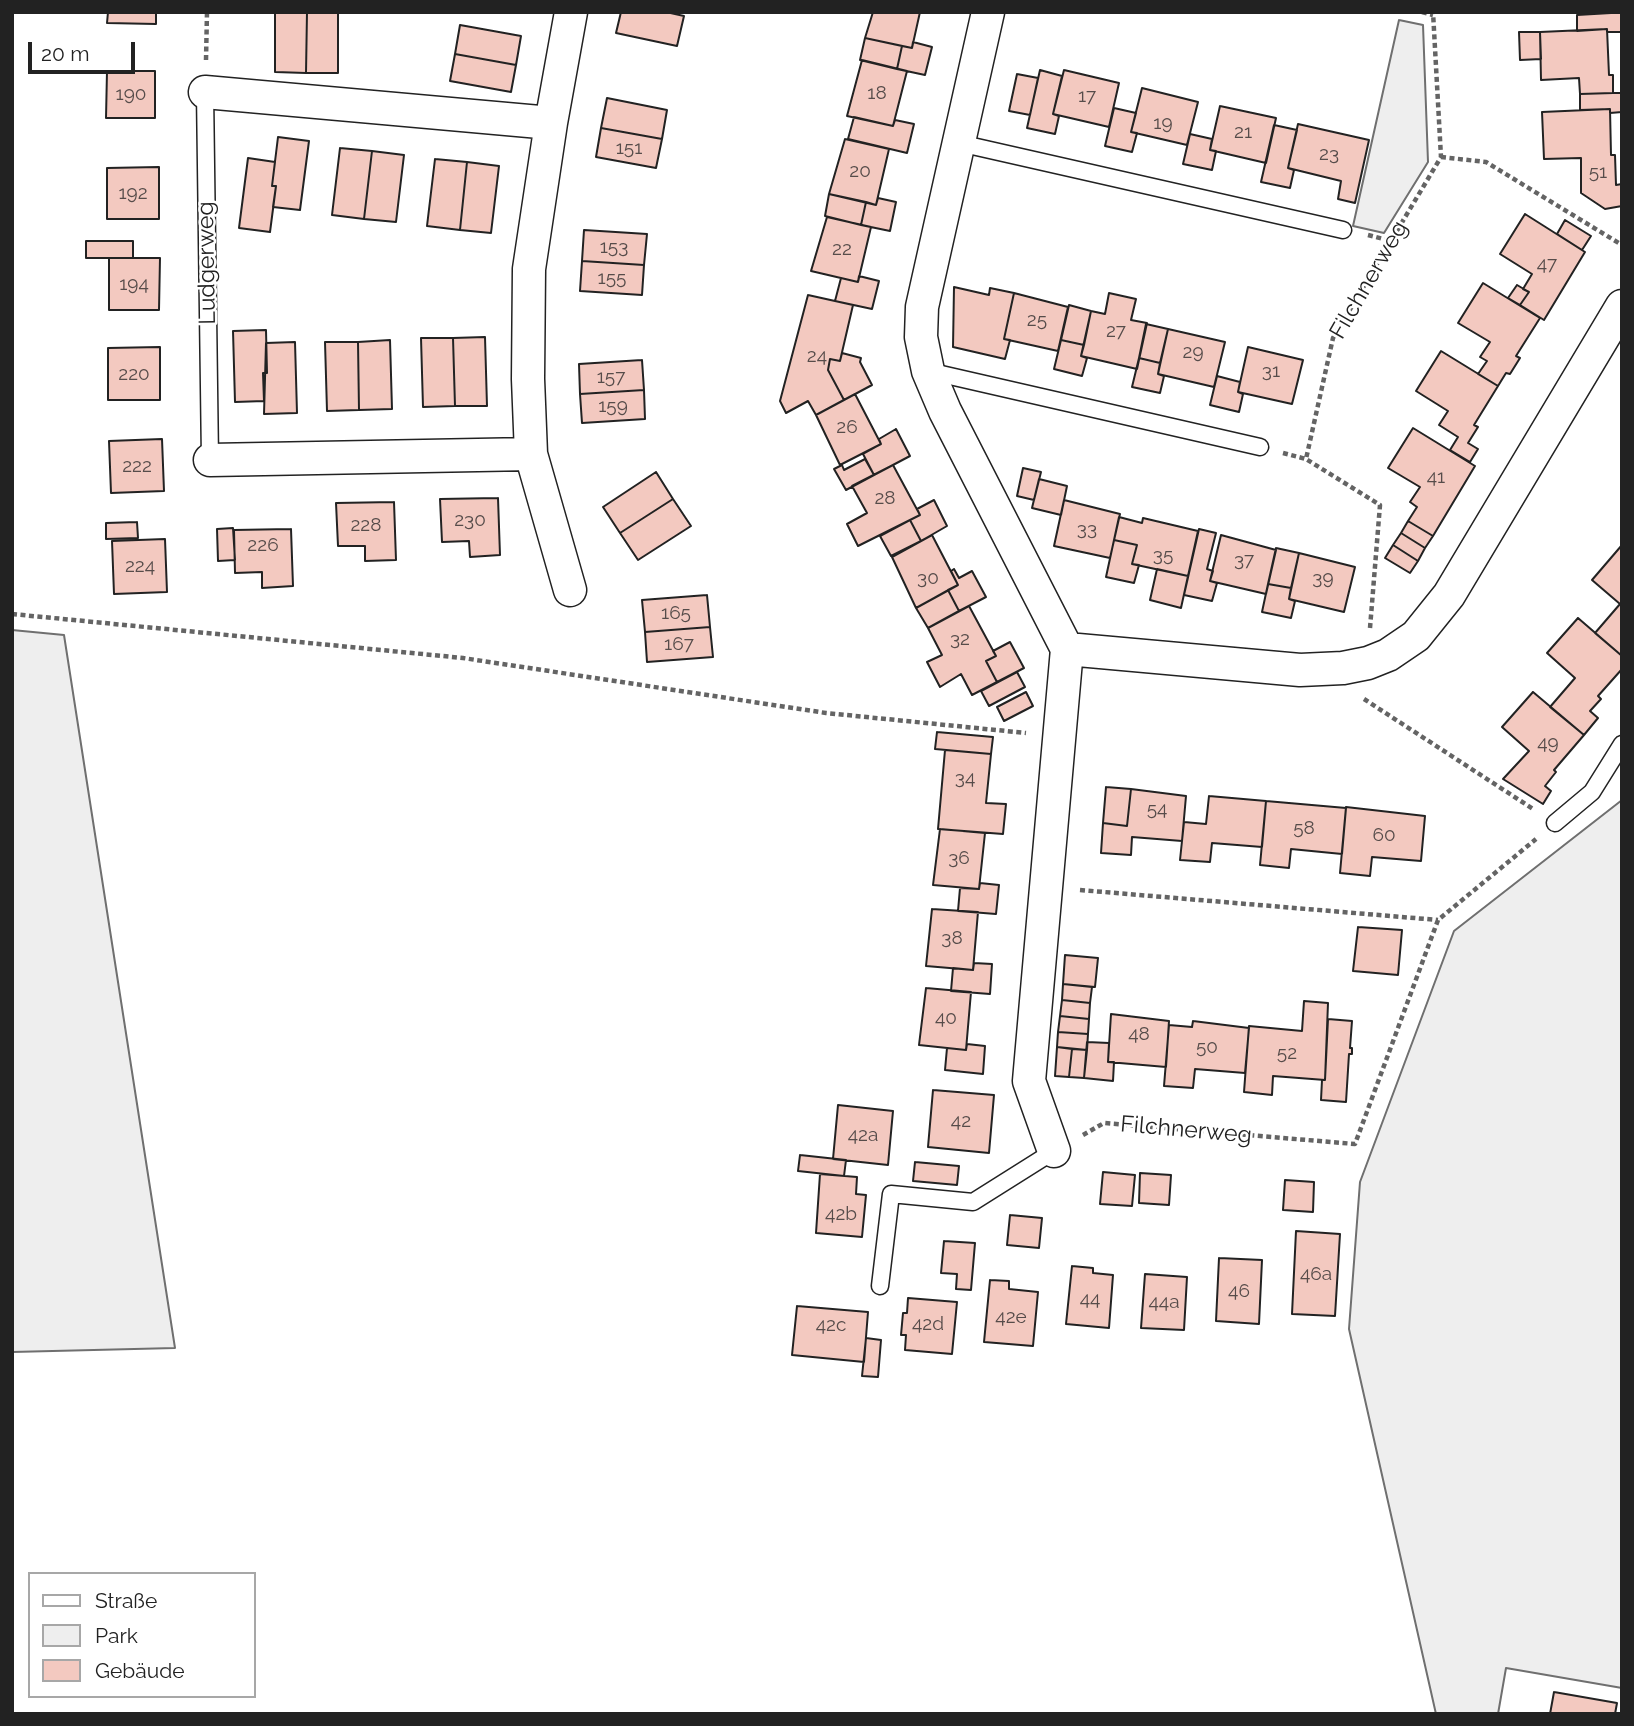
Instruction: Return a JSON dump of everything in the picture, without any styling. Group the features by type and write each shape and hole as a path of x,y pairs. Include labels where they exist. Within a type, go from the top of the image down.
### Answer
{"street":[{"path":"570,590 531,454 528,269 571,12"},
{"path":"988,12 922,307 921,337 928,371 945,411 1067,649 1029,1081 1055,1151"},
{"path":"205,92 551,123"},
{"path":"1067,649 1300,670 1367,663 1388,655 1416,636 1449,595 1622,306"},
{"name":"Ludgerweg","path":"210,460 531,454"}],"lane":[{"name":"Ludgerweg","path":"205,92 210,460"},
{"name":"Filchnerweg","path":"958,143 1343,230"},
{"path":"928,371 1260,447"},
{"path":"1555,823 1592,792 1622,744"},
{"path":"880,1286 891,1194 974,1202 1055,1151"}],"path":[{"path":"205,92 207,12"},
{"path":"1422,12 1433,14 1441,157 1486,162 1622,245"},
{"name":"Filchnerweg","path":"1367,663 1380,506 1306,459 1333,338 1441,157"},
{"path":"12,614 463,658 826,713 1060,736"},
{"path":"1046,887 1438,920 1555,823 1364,700"},
{"name":"Filchnerweg","path":"1055,1151 1104,1123 1355,1144 1438,920"}],"green space":[{"path":"1399,20 1423,25 1428,162 1384,233 1353,226"},
{"path":"12,630 64,635 175,1348 12,1352"},
{"path":"1622,800 1622,1688 1506,1668 1498,1714 1436,1714 1349,1329 1360,1182 1454,931"}],"building":[{"path":"108,12 156,12 156,24 107,23"},
{"path":"275,12 307,12 306,73 275,72"},
{"path":"307,12 338,12 338,73 306,73"},
{"path":"621,12 666,12 684,16 677,46 616,33"},
{"path":"873,12 920,12 912,48 865,38"},
{"path":"1622,13 1622,32 1607,32 1607,29 1577,31 1577,15"},
{"path":"460,25 521,36 516,65 455,54"},
{"path":"1607,29 1609,75 1613,75 1613,93 1580,94 1579,78 1541,80 1540,32"},
{"path":"1519,32 1540,32 1541,59 1520,60"},
{"path":"865,38 902,46 897,69 860,60"},
{"path":"913,42 932,47 925,75 897,69 902,46 912,48"},
{"path":"455,54 516,65 511,92 450,81"},
{"path":"862,60 907,71 893,126 847,116"},
{"path":"1040,70 1062,76 1053,114 1059,116 1055,134 1027,128"},
{"path":"1064,70 1119,83 1109,127 1053,114"},
{"path":"107,71 155,71 155,118 106,118"},
{"path":"1017,74 1038,78 1030,115 1009,111"},
{"path":"1142,88 1198,102 1187,145 1131,132"},
{"path":"1622,93 1622,112 1610,113 1610,109 1580,110 1580,94"},
{"path":"607,98 667,110 662,139 601,128"},
{"path":"1220,106 1276,118 1266,163 1210,150"},
{"path":"1114,108 1136,113 1131,132 1137,133 1132,152 1105,146"},
{"path":"1610,109 1611,155 1615,155 1616,185 1622,184 1622,206 1605,209 1581,193 1581,158 1544,159 1542,112"},
{"path":"854,117 893,126 895,120 914,124 907,153 848,139"},
{"path":"1298,124 1369,140 1355,203 1338,199 1341,181 1288,168"},
{"path":"1274,125 1297,130 1288,168 1294,170 1290,188 1261,182"},
{"path":"601,128 662,139 656,168 596,157"},
{"path":"1190,134 1212,139 1210,150 1216,151 1212,170 1183,164"},
{"path":"278,137 309,141 300,210 273,207 276,186 272,186"},
{"path":"845,139 889,149 876,205 829,194"},
{"path":"340,148 372,151 364,219 332,215"},
{"path":"372,151 404,155 396,222 364,219"},
{"path":"248,158 275,162 272,186 276,186 270,232 239,228"},
{"path":"435,159 467,162 460,230 427,226"},
{"path":"467,162 499,166 491,233 460,230"},
{"path":"159,167 159,219 107,219 107,168"},
{"path":"829,194 866,202 861,225 825,216"},
{"path":"878,198 896,202 890,231 861,225 866,202 876,205"},
{"path":"1525,214 1585,252 1544,320 1520,305 1529,292 1523,289 1532,274 1500,254"},
{"path":"827,217 871,227 858,282 811,271"},
{"path":"1565,220 1591,236 1582,250 1557,234"},
{"path":"584,230 647,234 644,265 582,261"},
{"path":"86,241 133,241 133,258 86,258"},
{"path":"109,258 160,258 159,310 109,310"},
{"path":"582,261 644,265 642,295 580,291"},
{"path":"859,276 879,281 872,309 835,301 841,278 858,282"},
{"path":"1483,283 1540,318 1516,356 1520,358 1498,386 1478,374 1487,361 1480,357 1490,342 1458,323"},
{"path":"1517,285 1529,292 1520,305 1508,298"},
{"path":"954,287 989,295 990,288 1014,293 1004,339 1010,340 1005,359 953,347"},
{"path":"1014,293 1068,307 1058,351 1004,339"},
{"path":"1109,293 1136,299 1131,320 1147,323 1137,369 1081,356 1091,311 1105,314"},
{"path":"808,295 853,305 840,361 830,359 828,370 844,400 816,415 808,401 786,413 780,401"},
{"path":"1069,305 1091,311 1084,345 1061,340"},
{"path":"1146,324 1168,329 1160,363 1139,358"},
{"path":"1168,329 1225,342 1214,387 1158,374"},
{"path":"266,330 267,373 263,373 264,401 235,402 233,331"},
{"path":"485,337 487,406 455,406 453,338"},
{"path":"421,338 453,338 455,406 423,407"},
{"path":"390,340 392,409 359,410 358,342"},
{"path":"1061,340 1084,345 1081,356 1087,358 1082,376 1054,369"},
{"path":"295,342 297,413 264,414 266,343"},
{"path":"325,342 358,342 359,410 327,411"},
{"path":"160,347 160,400 108,400 108,348"},
{"path":"1248,347 1303,360 1292,404 1238,392"},
{"path":"1441,351 1498,386 1474,425 1478,427 1468,443 1478,449 1470,462 1450,450 1458,437 1439,425 1448,411 1416,391"},
{"path":"842,353 861,358 860,362 872,385 844,400 828,370 830,359 840,361"},
{"path":"1139,358 1160,363 1158,374 1164,376 1160,393 1132,387"},
{"path":"642,360 644,390 580,394 579,364"},
{"path":"1217,376 1240,382 1238,392 1243,394 1239,412 1210,405"},
{"path":"644,390 645,419 582,423 580,394"},
{"path":"855,394 881,444 840,465 816,415"},
{"path":"1413,428 1475,466 1433,536 1408,521 1417,507 1410,502 1420,487 1388,468"},
{"path":"896,429 910,456 874,475 863,454 881,444 879,439"},
{"path":"162,439 164,491 111,493 109,441"},
{"path":"865,459 874,475 846,490 834,469 842,465 844,470"},
{"path":"893,465 920,515 858,546 847,524 867,513 852,486"},
{"path":"1023,468 1041,472 1034,500 1017,496"},
{"path":"656,472 673,499 620,533 603,507"},
{"path":"1039,479 1067,486 1061,515 1032,508"},
{"path":"498,498 500,555 470,557 469,541 442,542 440,499"},
{"path":"673,499 691,526 638,560 620,533"},
{"path":"934,500 947,526 921,541 910,520 920,515 917,509"},
{"path":"1064,500 1120,514 1110,558 1054,546"},
{"path":"394,502 396,560 365,561 365,546 338,546 336,503"},
{"path":"1119,517 1142,523 1143,518 1198,531 1188,576 1132,564 1137,545 1114,540"},
{"path":"910,520 921,541 891,556 880,536"},
{"path":"1408,521 1433,536 1425,548 1401,533"},
{"path":"137,522 138,538 106,539 106,523"},
{"path":"233,528 235,560 218,561 217,529"},
{"path":"291,529 293,586 262,588 262,572 235,573 234,530"},
{"path":"1199,529 1216,533 1207,569 1213,571 1210,581 1217,583 1212,601 1184,595"},
{"path":"1401,533 1425,548 1418,561 1393,545"},
{"path":"932,535 958,585 916,608 892,557"},
{"path":"1221,535 1276,550 1266,594 1210,581"},
{"path":"165,539 167,592 114,594 112,541"},
{"path":"1114,540 1137,545 1132,564 1139,565 1134,583 1106,577"},
{"path":"1393,545 1418,561 1410,573 1385,558"},
{"path":"1622,545 1622,656 1595,633 1620,604 1592,580"},
{"path":"1276,548 1299,553 1291,588 1268,584"},
{"path":"1299,553 1355,567 1344,612 1289,599"},
{"path":"954,569 959,578 972,571 986,597 959,611 948,590 958,585 951,571"},
{"path":"1157,569 1188,576 1181,608 1150,600"},
{"path":"1268,584 1291,588 1289,599 1295,601 1291,618 1262,612"},
{"path":"948,590 959,611 928,628 916,608"},
{"path":"707,595 710,627 645,632 642,600"},
{"path":"969,606 996,656 986,661 997,682 972,695 961,674 940,687 927,662 942,655 928,628"},
{"path":"1578,618 1622,656 1622,669 1598,696 1601,699 1590,711 1598,718 1584,735 1550,707 1575,678 1547,653"},
{"path":"710,627 713,657 647,662 645,632"},
{"path":"1010,642 1024,668 997,682 986,661 996,656 993,651"},
{"path":"1017,672 1025,687 989,706 981,691"},
{"path":"1026,692 1033,706 1004,721 997,707"},
{"path":"1533,692 1584,735 1554,770 1556,772 1545,786 1551,791 1543,804 1503,779 1529,751 1502,727"},
{"path":"937,732 993,737 991,754 935,749"},
{"path":"945,750 991,754 986,803 1006,804 1003,834 938,829"},
{"path":"1106,787 1131,789 1127,826 1103,823"},
{"path":"1131,789 1186,796 1182,841 1132,837 1131,855 1101,853 1103,823 1127,826"},
{"path":"1209,796 1266,801 1262,847 1212,843 1210,862 1180,860 1184,822 1206,824"},
{"path":"1266,801 1346,808 1342,854 1291,849 1289,868 1260,865"},
{"path":"1346,807 1425,816 1421,861 1372,857 1370,876 1340,873"},
{"path":"940,829 985,833 979,889 933,885"},
{"path":"980,883 999,885 996,914 958,911 960,888 979,889"},
{"path":"932,909 978,912 973,970 926,966"},
{"path":"1358,927 1402,930 1398,975 1353,971"},
{"path":"1065,955 1098,958 1095,987 1063,984"},
{"path":"974,963 992,964 990,994 951,991 953,968 973,970"},
{"path":"1063,984 1092,987 1090,1003 1062,1000"},
{"path":"926,988 971,992 966,1050 919,1045"},
{"path":"1062,1000 1090,1003 1089,1019 1060,1016"},
{"path":"1304,1001 1328,1003 1325,1080 1273,1076 1272,1095 1244,1092 1249,1026 1302,1031"},
{"path":"1111,1014 1169,1021 1166,1067 1108,1062"},
{"path":"1060,1016 1089,1019 1088,1034 1058,1032"},
{"path":"1328,1019 1352,1021 1352,1054 1349,1054 1346,1102 1321,1100 1322,1080 1325,1080"},
{"path":"1193,1021 1249,1028 1245,1073 1195,1069 1193,1088 1164,1086 1169,1025 1192,1027"},
{"path":"1058,1032 1088,1034 1087,1050 1057,1047"},
{"path":"1087,1042 1109,1043 1108,1062 1114,1062 1113,1081 1084,1078"},
{"path":"967,1044 985,1046 983,1074 945,1070 947,1048 966,1050"},
{"path":"1057,1047 1072,1049 1069,1077 1055,1076"},
{"path":"1072,1049 1087,1050 1084,1078 1069,1077"},
{"path":"933,1090 994,1095 989,1153 928,1147"},
{"path":"838,1105 893,1111 888,1165 833,1159"},
{"path":"800,1155 846,1160 844,1176 798,1171"},
{"path":"915,1162 959,1166 957,1185 913,1181"},
{"path":"1103,1172 1135,1175 1132,1206 1100,1204"},
{"path":"1140,1173 1171,1175 1169,1205 1139,1203"},
{"path":"820,1174 857,1177 856,1194 866,1195 862,1237 816,1233"},
{"path":"1285,1180 1314,1182 1313,1212 1283,1210"},
{"path":"1010,1215 1042,1218 1039,1248 1007,1245"},
{"path":"1296,1231 1340,1234 1335,1316 1292,1314"},
{"path":"944,1241 975,1243 971,1290 956,1289 957,1274 941,1273"},
{"path":"1219,1258 1262,1260 1259,1324 1216,1321"},
{"path":"1072,1266 1093,1268 1093,1273 1113,1275 1109,1328 1066,1324"},
{"path":"1145,1274 1187,1277 1184,1330 1141,1328"},
{"path":"990,1280 1009,1281 1009,1289 1038,1292 1033,1346 984,1342"},
{"path":"908,1298 957,1302 952,1354 905,1350 906,1335 901,1335 903,1313 907,1313"},
{"path":"797,1306 868,1312 864,1362 792,1355"},
{"path":"866,1338 881,1340 878,1377 862,1376"},
{"path":"1554,1692 1617,1703 1615,1714 1550,1714"}]}
